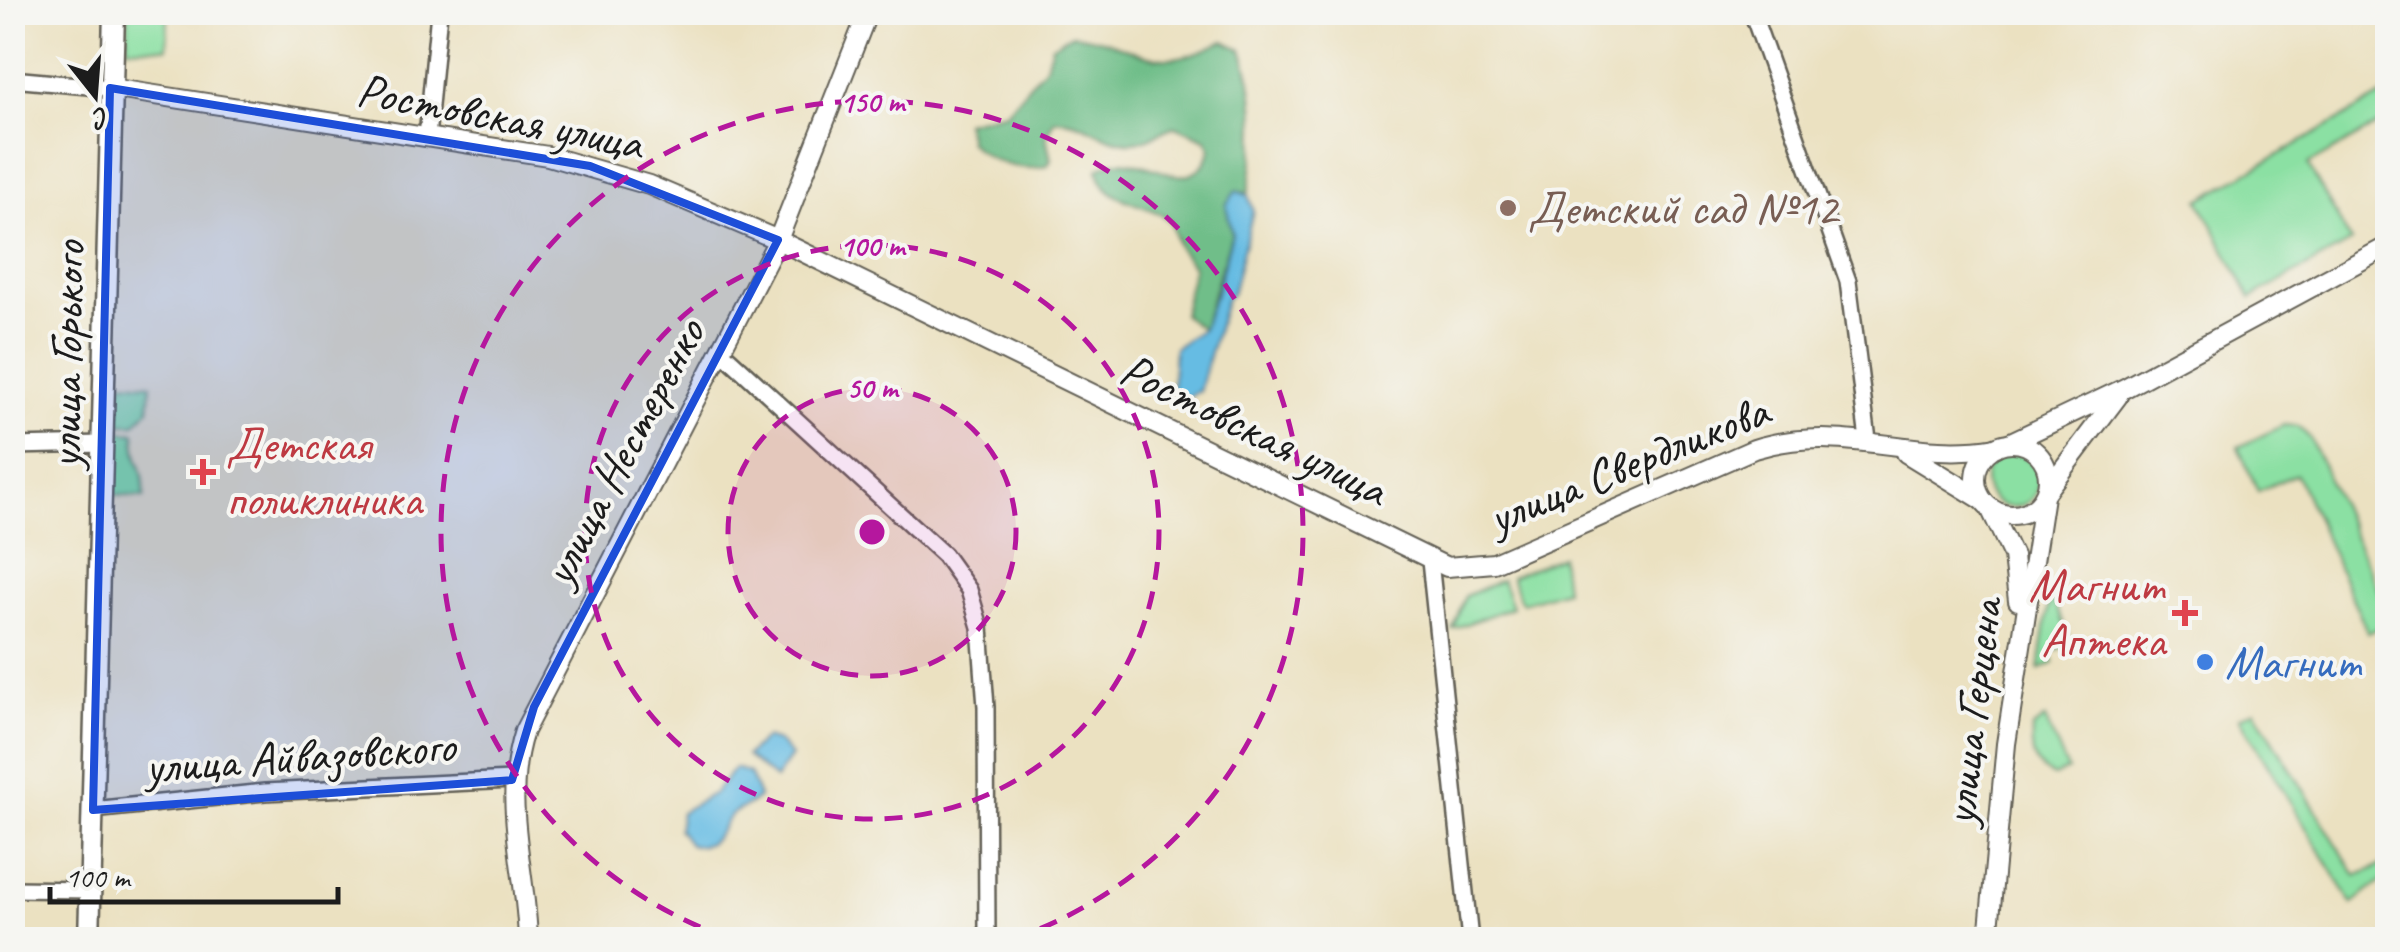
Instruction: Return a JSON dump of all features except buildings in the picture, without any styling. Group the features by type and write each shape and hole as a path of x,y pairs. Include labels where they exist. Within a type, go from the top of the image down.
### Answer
{"main road":[{"name":"улица Горького","path":"90,940 114,12"}],"street":[{"path":"427,137 438,12"},
{"name":"улица Нестеренко","path":"528,940 512,780 517,751 534,707 778,240 868,12"},
{"path":"1752,12 1848,281 1878,442 1944,474 1987,504 2002,514 2023,514 2046,493 2047,469 2040,456 2023,445 2002,445 1978,468 1976,483 1987,504 2013,556 2020,632"},
{"name":"Ростовская улица","path":"12,79 110,88 174,102 548,156 623,176 778,240 1430,560"},
{"name":"улица Свердликова","path":"1470,940 1430,560 1458,568 1494,563 1772,444 1810,436 1940,452 2002,445 2125,388 2388,246"},
{"path":"720,351 944,555 969,590 980,627 986,692 987,940"},
{"name":"улица Герцена","path":"1988,940 2020,632 2046,493 2125,388"},
{"path":"12,446 104,444"},
{"name":"улица Айвазовского","path":"93,810 265,792 512,780"},
{"path":"12,888 91,890"}],"highlighted area":[{"path":"110,88 590,166 778,240 534,707 512,780 93,810"}],"green space":[{"path":"128,13 168,13 167,48 127,47"},
{"path":"1072,34 1160,58 1198,52 1224,41 1242,50 1254,103 1251,177 1248,195 1244,192 1226,204 1232,233 1202,329 1183,315 1193,266 1179,249 1170,221 1117,196 1102,181 1098,169 1113,162 1130,162 1177,175 1190,174 1202,167 1211,149 1206,139 1176,126 1143,140 1121,141 1074,122 1054,120 1046,136 1051,160 1047,166 1026,168 995,160 969,142 965,122 1006,112 1046,65 1052,45"},
{"path":"2387,93 2387,120 2308,165 2351,242 2251,298 2199,200"},
{"path":"121,382 151,384 149,409 135,424 118,424"},
{"path":"2284,425 2298,426 2310,438 2387,609 2387,624 2368,633 2296,474 2258,491 2238,447"},
{"path":"118,432 135,433 144,497 114,495"},
{"path":"2012,453 2031,461 2039,480 2031,499 2012,507 1993,499 1985,480 1993,461"},
{"path":"1561,556 1565,590 1522,603 1511,577"},
{"path":"1502,580 1512,607 1453,629 1465,596"},
{"path":"2050,594 2072,643 2050,652 2054,663 2039,670"},
{"path":"2255,710 2356,876 2387,863 2387,877 2352,904 2239,717"},
{"path":"2045,719 2068,770 2054,776 2041,768 2032,751 2032,729"}],"water":[{"path":"1236,191 1248,195 1253,211 1232,294 1226,298 1199,391 1182,400 1172,391 1174,348 1202,329 1232,233 1226,205"},
{"path":"765,738 778,742 791,756 775,779 746,756"},
{"path":"735,768 749,773 759,797 732,814 713,840 689,844 678,829 681,812 714,793"}],"place":[{"name":"Детский сад №12","path":"1508,208"},
{"name":"Детская поликлиника","path":"203,472"},
{"name":"Магнит Аптека","path":"2185,613"},
{"name":"Магнит","path":"2205,662"}]}
